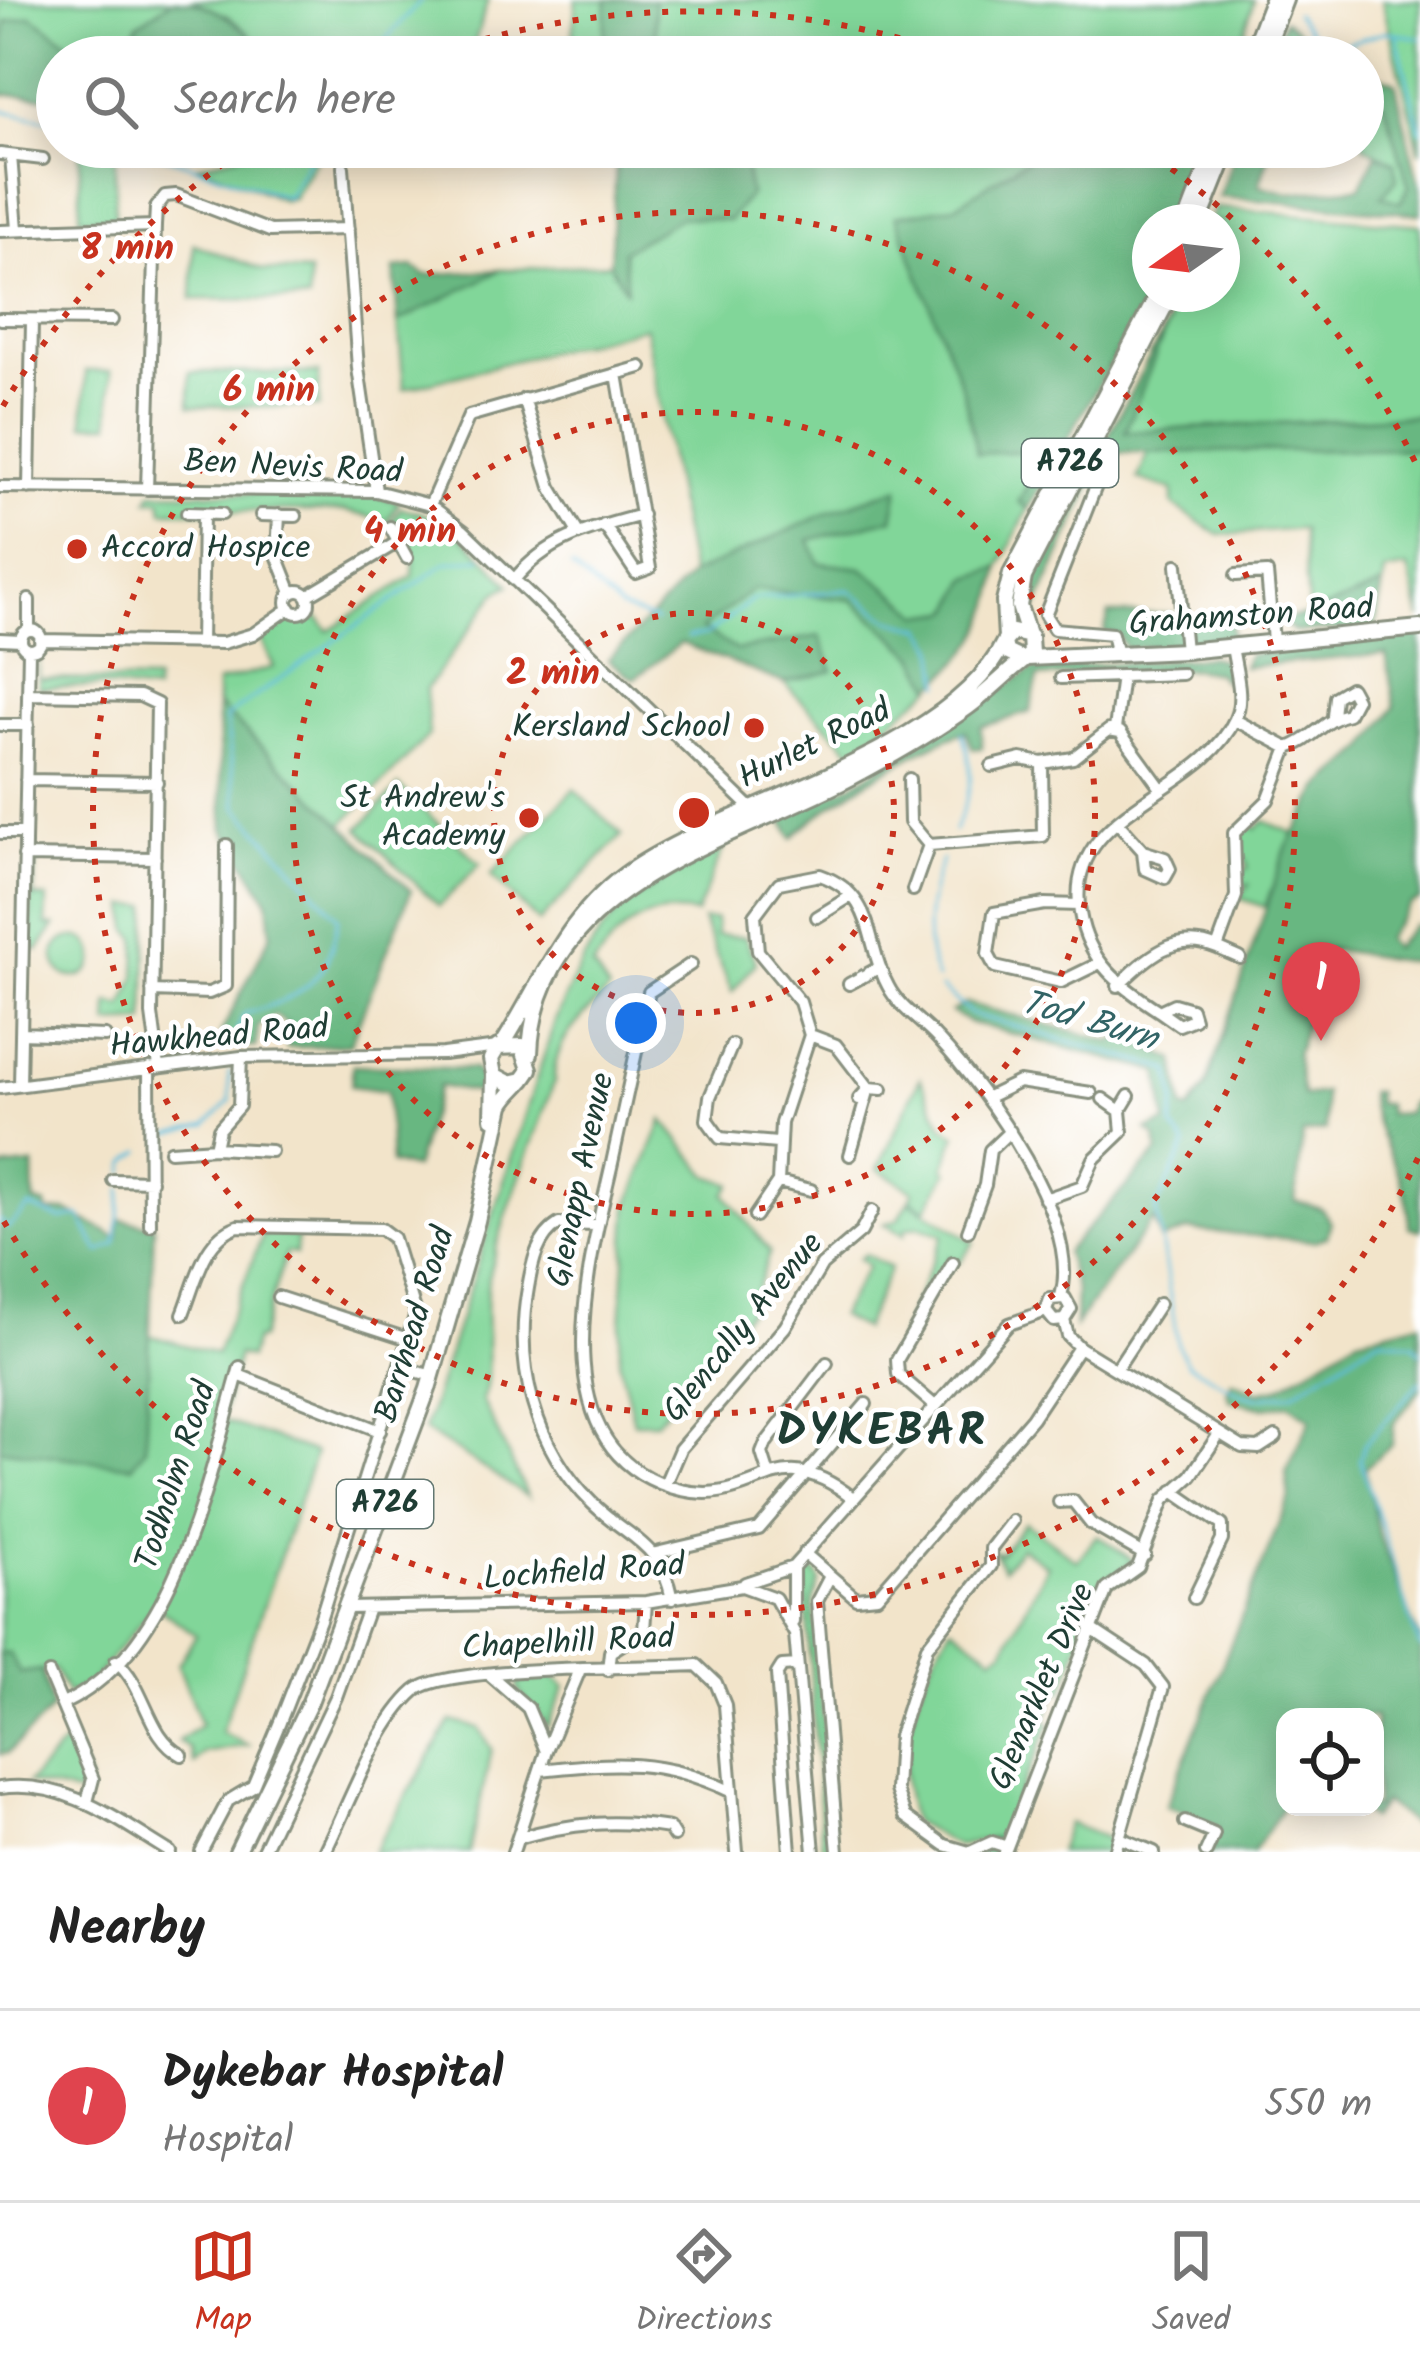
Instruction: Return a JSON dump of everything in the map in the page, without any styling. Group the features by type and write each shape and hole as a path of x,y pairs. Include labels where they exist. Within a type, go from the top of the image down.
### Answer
{"main road":[{"path":"1258,36 1272,0"},
{"path":"1271,36 1285,0"},
{"path":"1193,204 1207,168"},
{"path":"1206,204 1220,168"},
{"name":"A726","path":"1005,640 1004,602 1011,574 1149,312"},
{"name":"A726","path":"1029,635 1019,606 1024,577 1162,312"},
{"name":"Grahamston Road","path":"1025,659 1185,651 1420,628"},
{"path":"1018,631 1029,635 1033,650 1025,659 1009,656 1005,640 1018,631"},
{"name":"Grahamston Road","path":"1029,635 1054,650 1086,657"},
{"name":"Hurlet Road","path":"500,1046 555,947 604,891 652,857 863,757 972,689 1005,640"},
{"name":"Hurlet Road","path":"530,1056 531,1023 549,980 578,935 619,895 695,848 872,766 970,706 1025,659"},
{"path":"500,1046 522,1046 530,1056 530,1069 523,1080 509,1083 493,1072 500,1046"},
{"name":"Barrhead Road","path":"492,1142 493,1072"},
{"name":"Barrhead Road","path":"237,1852 310,1702 348,1608 433,1376 477,1221 502,1105 523,1080"}],"street":[{"path":"17,229 6,155 36,158"},
{"path":"343,168 376,491"},
{"path":"147,489 156,208 165,196 176,195 270,231 347,229"},
{"path":"0,231 155,226"},
{"path":"0,319 112,320"},
{"path":"29,488 32,321"},
{"path":"430,505 469,416 640,367"},
{"path":"604,525 628,563 644,573 651,559 617,374"},
{"path":"524,399 551,488 577,532"},
{"path":"1107,458 1045,615 1054,629 1112,634 1117,655"},
{"name":"Ben Nevis Road","path":"0,487 376,491 430,505 752,808"},
{"path":"187,513 222,514"},
{"path":"201,643 202,514"},
{"path":"261,515 296,515"},
{"path":"279,515 277,555 292,593 290,608"},
{"path":"514,580 527,564 577,532 642,515"},
{"path":"390,527 407,558"},
{"path":"292,593 307,596 398,542"},
{"path":"1177,565 1185,651"},
{"path":"1236,575 1267,573 1273,641"},
{"path":"0,640 236,641 290,608 304,611 307,596"},
{"path":"20,1085 29,600"},
{"path":"1159,1010 1118,986 1100,963 1078,905 1088,853 1117,822 1217,746 1235,720 1238,689 1232,646"},
{"path":"1061,678 1182,674"},
{"path":"1163,675 1163,689"},
{"path":"992,766 1005,759 1042,763 1072,758 1114,729 1122,676"},
{"path":"28,694 153,698 157,782 150,1225"},
{"path":"1235,720 1288,748 1311,741 1334,716"},
{"path":"0,724 28,725"},
{"path":"1114,729 1160,787"},
{"path":"1217,948 1236,896 1234,833 1268,800 1288,748"},
{"path":"929,845 1043,836 1042,763"},
{"path":"909,779 903,798 910,822 929,845"},
{"path":"26,780 157,782"},
{"path":"1117,822 1142,851"},
{"path":"0,832 24,833"},
{"path":"152,991 209,993 226,986 227,845"},
{"path":"913,890 929,845"},
{"path":"24,856 155,858"},
{"path":"755,1216 778,1182 778,1143 810,1035 800,1002 758,951 755,915 779,883 797,877 830,879 851,896 874,929 880,967 900,1004 988,1097 1045,1198 1062,1263 1061,1296 1071,1309 1064,1320 1068,1336 1219,1434 1248,1448 1276,1437"},
{"path":"817,917 851,896"},
{"path":"1078,905 1045,904 994,914 988,955 994,968 1054,982 1100,963"},
{"path":"1118,986 1149,955 1172,944 1205,943 1240,958"},
{"name":"Glenapp Avenue","path":"692,964 649,992 596,1225 583,1311 590,1399 601,1431 619,1457 643,1476 665,1484 707,1492 769,1475 810,1470"},
{"path":"849,984 880,967"},
{"path":"21,1033 105,1036"},
{"path":"810,1035 836,1045 876,1089"},
{"path":"732,1045 708,1110 712,1130 735,1142 778,1143"},
{"name":"Hawkhead Road","path":"0,1088 241,1057 443,1054 500,1046"},
{"name":"Hawkhead Road","path":"443,1054 493,1072"},
{"path":"709,1056 723,1061"},
{"path":"215,1148 219,1129 239,1106 241,1057"},
{"path":"988,1097 1019,1082 1090,1093"},
{"path":"859,1099 876,1089"},
{"path":"850,1155 876,1089"},
{"path":"1045,1198 1082,1186 1094,1159 1122,1132 1120,1111 1129,1096"},
{"path":"1103,1099 1120,1111"},
{"path":"968,1231 986,1186 989,1150 1010,1131"},
{"path":"170,1150 271,1151"},
{"path":"113,1180 151,1180"},
{"path":"778,1182 811,1190"},
{"name":"Glencally Avenue","path":"665,1484 680,1449 785,1327 824,1262 861,1232 872,1211"},
{"path":"596,1225 560,1224 539,1245 524,1310 526,1388 547,1439 569,1475 592,1503 656,1553 665,1567 672,1599"},
{"path":"183,1314 222,1232 238,1226 381,1229 393,1238 416,1312 320,1620 264,1763 248,1794 228,1801 201,1852"},
{"path":"935,1406 898,1374 897,1360 953,1263"},
{"path":"1046,1311 1050,1299 1061,1296"},
{"path":"278,1297 409,1339"},
{"path":"1117,1368 1160,1304"},
{"path":"730,1587 793,1567 1018,1317 1046,1311"},
{"path":"1046,1311 1054,1321 1064,1320"},
{"path":"804,1553 860,1600 880,1593 1032,1418 1079,1347"},
{"path":"769,1475 762,1453 766,1443 826,1363"},
{"path":"400,1366 433,1376"},
{"name":"Todholm Road","path":"65,1703 86,1692 116,1660 179,1572 239,1371 380,1430"},
{"path":"656,1553 759,1529 866,1404"},
{"name":"Glenarklet Drive","path":"1006,1850 1107,1589 1130,1575 1145,1555 1164,1499 1203,1462 1219,1434"},
{"path":"810,1470 853,1498"},
{"path":"1081,1488 1066,1502 1091,1524 1145,1555"},
{"path":"1173,1491 1222,1525 1222,1540 1194,1598"},
{"path":"1006,1850 992,1842 969,1852 944,1849 912,1826 899,1806 901,1723 933,1636 991,1566 991,1548 1012,1521"},
{"path":"793,1567 793,1622 814,1852"},
{"path":"830,1576 818,1601 838,1852"},
{"name":"Lochfield Road","path":"348,1608 646,1602 730,1587 764,1592 793,1622"},
{"path":"608,1670 610,1652 644,1630 646,1602"},
{"path":"262,1852 336,1697 367,1611"},
{"path":"1090,1628 1146,1665 1162,1687 1115,1852"},
{"path":"116,1660 133,1676 164,1744 182,1755"},
{"name":"Chapelhill Road","path":"325,1852 396,1712 417,1688 446,1676 698,1665 716,1684 725,1705 730,1791"},
{"path":"790,1852 778,1674 782,1666 797,1665"},
{"path":"513,1852 546,1751 579,1672"},
{"path":"49,1674 93,1779 87,1802"},
{"path":"490,1675 528,1708 546,1751"},
{"path":"541,1770 637,1762 677,1769 730,1791 737,1852"},
{"path":"0,1788 32,1787 87,1802 170,1852"},
{"path":"518,1838 591,1821 674,1828"},
{"path":"1185,1822 1214,1834 1206,1852"},
{"path":"1120,1838 1154,1852"}],"green space":[{"path":"0,0 173,0 138,24 133,36 59,36 31,16 6,63 0,63"},
{"path":"173,0 188,1 216,11 250,36 132,36 138,24"},
{"path":"191,0 488,0 477,36 251,36 228,16"},
{"path":"576,0 607,0 604,36 573,36"},
{"path":"607,0 654,0 656,36 604,36"},
{"path":"654,0 1254,0 1243,36 656,36"},
{"path":"1382,0 1420,0 1420,153"},
{"path":"31,16 59,36 36,36 36,97 0,94 6,22"},
{"path":"1284,20 1305,36 1278,36"},
{"path":"1384,78 1395,82 1420,190 1420,214 1219,197 1229,168 1265,168 1259,185 1288,193 1360,187 1370,168 1384,168 1384,158 1395,163 1397,179 1382,196 1400,203 1409,187 1386,108"},
{"path":"1384,106 1409,187 1399,204 1381,196 1395,163 1384,157"},
{"path":"80,168 115,168 115,219 80,218"},
{"path":"206,168 311,168 293,198 283,200"},
{"path":"616,168 745,168 750,194 729,220 681,217 623,251 627,292 610,264"},
{"path":"745,168 1014,168 955,206 964,393 977,453 1046,450 1019,501 1028,509 1000,567 968,579 952,611 922,615 862,569 819,563 808,539 893,518 898,488 832,511 691,575 645,327 404,389 398,322 501,270 610,264 625,288 623,251 681,217 729,220 750,194"},
{"path":"1014,168 1197,168 1183,204 1132,204 1132,312 1140,312 1028,509 1019,502 1045,450 977,454 964,393 896,216 955,206"},
{"path":"1240,210 1420,225 1420,415 1124,432 1173,312 1240,312"},
{"path":"194,244 263,270 309,272 309,300 192,299"},
{"path":"413,267 425,275 501,270 398,322 394,269"},
{"path":"1171,316 1125,432 1420,415 1420,449 1106,453 1033,616 1026,602 1035,575"},
{"path":"86,371 111,371 110,424 84,424"},
{"path":"190,372 319,373 319,407 190,406"},
{"path":"1149,449 1420,449 1420,619 1408,568 1385,572 1383,585 1309,615 1302,529 1219,535 1173,505 1173,490 1138,479"},
{"path":"899,488 893,518 809,540 819,563 862,568 922,615 952,611 968,579 1000,567 980,634 933,687 915,655 852,600 754,589 702,629 736,650 820,636 833,671 784,683 681,643 634,679 608,660 691,575 832,511"},
{"path":"152,492 374,495 399,502 387,521 344,511 163,511 161,499 148,500"},
{"path":"401,508 448,527 510,585 496,593 426,689 429,735 342,825 217,704 217,683 274,667 260,637 289,617 301,618 312,610 328,631 413,576 414,559 391,523"},
{"path":"1383,585 1375,628 1294,632 1278,620 1309,615"},
{"path":"753,589 852,600 915,655 933,687 854,753 784,683 833,671 735,650 701,629"},
{"path":"1109,614 1186,614 1188,623 1231,618 1232,639 1126,649 1118,635 1104,632"},
{"path":"1420,632 1420,900 1410,904 1385,939 1393,948 1414,924 1420,932 1416,962 1329,950 1296,1054 1303,1096 1324,1093 1326,1130 1303,1134 1295,1201 1322,1209 1331,1222 1327,1237 1313,1241 1189,1230 1160,1240 1153,1219 1075,1326 1076,1291 1065,1252 1158,1152 1156,1137 1147,1130 1166,1123 1159,1072 971,1023 951,1012 966,1003 1114,1042 1120,1034 1175,1060 1183,1108 1189,1110 1206,1087 1286,848 1320,788 1366,748 1395,707 1386,654 1243,667 1248,655"},
{"path":"1209,657 1227,661 1231,676 1223,681 1218,673 1194,669 1038,677 1030,712 981,727 982,748 973,749 966,731 946,739 850,793 792,838 781,817 855,783 1033,669"},
{"path":"39,679 155,681 155,692 102,686 39,688"},
{"path":"217,704 411,891 350,1044 287,1048 288,1025 275,1015 258,1026 256,1047 224,1047 220,1035 271,934 268,901 224,829"},
{"path":"399,786 480,864 439,906 359,829"},
{"path":"574,789 622,835 539,922 491,875"},
{"path":"1264,821 1298,835 1286,848 1265,907 1239,898 1249,885 1240,884 1239,873 1248,868 1245,859 1237,857 1238,838 1245,826 1249,823 1256,829"},
{"path":"723,849 696,914 662,913 636,922 593,967 609,991 571,1031 558,1054 554,1082 496,1246 487,1286 487,1374 482,1400 528,1497 424,1430 555,1021 571,984 617,914 659,883"},
{"path":"37,861 33,897 47,898 46,925 55,926 38,950 30,948 31,865"},
{"path":"127,906 148,906 145,1022 108,1024 109,1003 123,1007 136,978 137,938 129,930"},
{"path":"716,919 716,935 745,937 756,963 732,992 702,920"},
{"path":"74,937 88,943 94,957 88,971 74,977 60,971 54,957 60,943"},
{"path":"353,1065 474,1069 481,1077 479,1093 439,1086 414,1168 391,1164 387,1091 351,1086"},
{"path":"920,1078 943,1126 956,1135 944,1168 948,1172 926,1209 910,1199 914,1191 878,1169"},
{"path":"1369,1092 1376,1092 1377,1104 1386,1104 1388,1114 1406,1113 1410,1102 1420,1100 1420,1230 1409,1227 1405,1191 1377,1127"},
{"path":"663,1120 709,1176 732,1184 725,1194 770,1251 750,1309 656,1422 634,1422 619,1360 628,1208"},
{"path":"33,1165 34,1202 46,1205 47,1212 67,1211 118,1238 120,1219 145,1448 148,1335 216,1354 263,1234 297,1235 296,1254 286,1252 260,1339 255,1339 249,1358 238,1355 221,1420 315,1453 221,1732 248,1745 204,1753 194,1764 190,1749 178,1741 201,1725 178,1665 196,1635 155,1605 89,1685 67,1694 54,1669 42,1671 52,1709 8,1753 0,1754 19,1676 37,1671 20,1673 9,1653 0,1654 0,1449 71,1458 0,1168"},
{"path":"33,1165 34,1202 46,1205 47,1212 67,1211 118,1238 120,1219 154,1226 145,1448 132,1466 0,1449 0,1168"},
{"path":"909,1201 974,1242 960,1262 949,1257 899,1339 943,1235 918,1226 905,1229 904,1235 884,1224 898,1220"},
{"path":"865,1254 890,1268 863,1329 839,1316 868,1266 858,1259"},
{"path":"1420,1322 1420,1390 1394,1423 1392,1444 1365,1468 1378,1533 1420,1640 1420,1831 1384,1802 1384,1708 1276,1708 1277,1816 1253,1852 1210,1852 1218,1827 1166,1806 1289,1498 1286,1472 1311,1419 1289,1404 1265,1408 1230,1400 1227,1392 1232,1380 1258,1392 1278,1388 1358,1338"},
{"path":"1025,1522 1077,1561 1097,1535 1134,1561 1098,1586 1063,1692 1057,1690 1045,1721 1050,1724 1005,1825 1010,1828 1005,1837 995,1838 999,1852 979,1852 994,1838 957,1846 913,1822 907,1798 906,1748 918,1696 952,1626 993,1656 1004,1650 1047,1566 1021,1547 1003,1569 993,1550 1000,1554"},
{"path":"804,1569 816,1572 820,1581 813,1601 834,1852 824,1852 822,1845"},
{"path":"9,1653 20,1673 41,1670 52,1709 8,1753 0,1754 0,1654"},
{"path":"554,1677 565,1687 548,1727 518,1690 518,1682"},
{"path":"451,1721 479,1728 492,1749 469,1852 373,1852"},
{"path":"70,1737 88,1781 86,1791 75,1794 28,1783"},
{"path":"1068,1823 1112,1840 1107,1852 1058,1852"}],"waterway":[{"path":"389,36 422,0"},
{"path":"1295,13 1314,36"},
{"path":"1370,36 1396,33 1420,131"},
{"path":"1397,34 1420,38"},
{"path":"0,110 36,118"},
{"path":"199,168 287,197 304,168"},
{"path":"232,1044 244,1014 297,993 320,972 338,917 237,807 226,717 446,563 481,558"},
{"name":"Tod Burn","path":"571,567 621,609 656,621"},
{"name":"Tod Burn","path":"688,637 706,635 754,599 849,590 890,620 923,628 936,647 941,684"},
{"name":"Tod Burn","path":"954,831 970,783 962,733"},
{"name":"Tod Burn","path":"937,979 927,919 942,860"},
{"name":"Tod Burn","path":"941,988 971,1014 1170,1070 1175,1102 1172,1127 1186,1145 1156,1208 1178,1346 1188,1364 1257,1398 1293,1393 1380,1338 1414,1344 1420,1352"},
{"path":"165,1135 207,1125 230,1101 229,1072"},
{"path":"125,1173 127,1162 142,1151"},
{"path":"0,1220 8,1228 29,1207 61,1219 80,1216 99,1252 116,1244 122,1189"},
{"name":"Tod Burn","path":"1420,1382 1364,1445 1360,1459 1420,1648"}],"place":[{"name":"Accord Hospice","path":"77,549"},
{"name":"Kersland School","path":"754,728"},
{"name":"St Andrew's Academy","path":"529,818"},
{"name":"Dykebar Hospital","path":"1321,1041"}],"district":[{"name":"DYKEBAR","path":"882,1433"}]}
